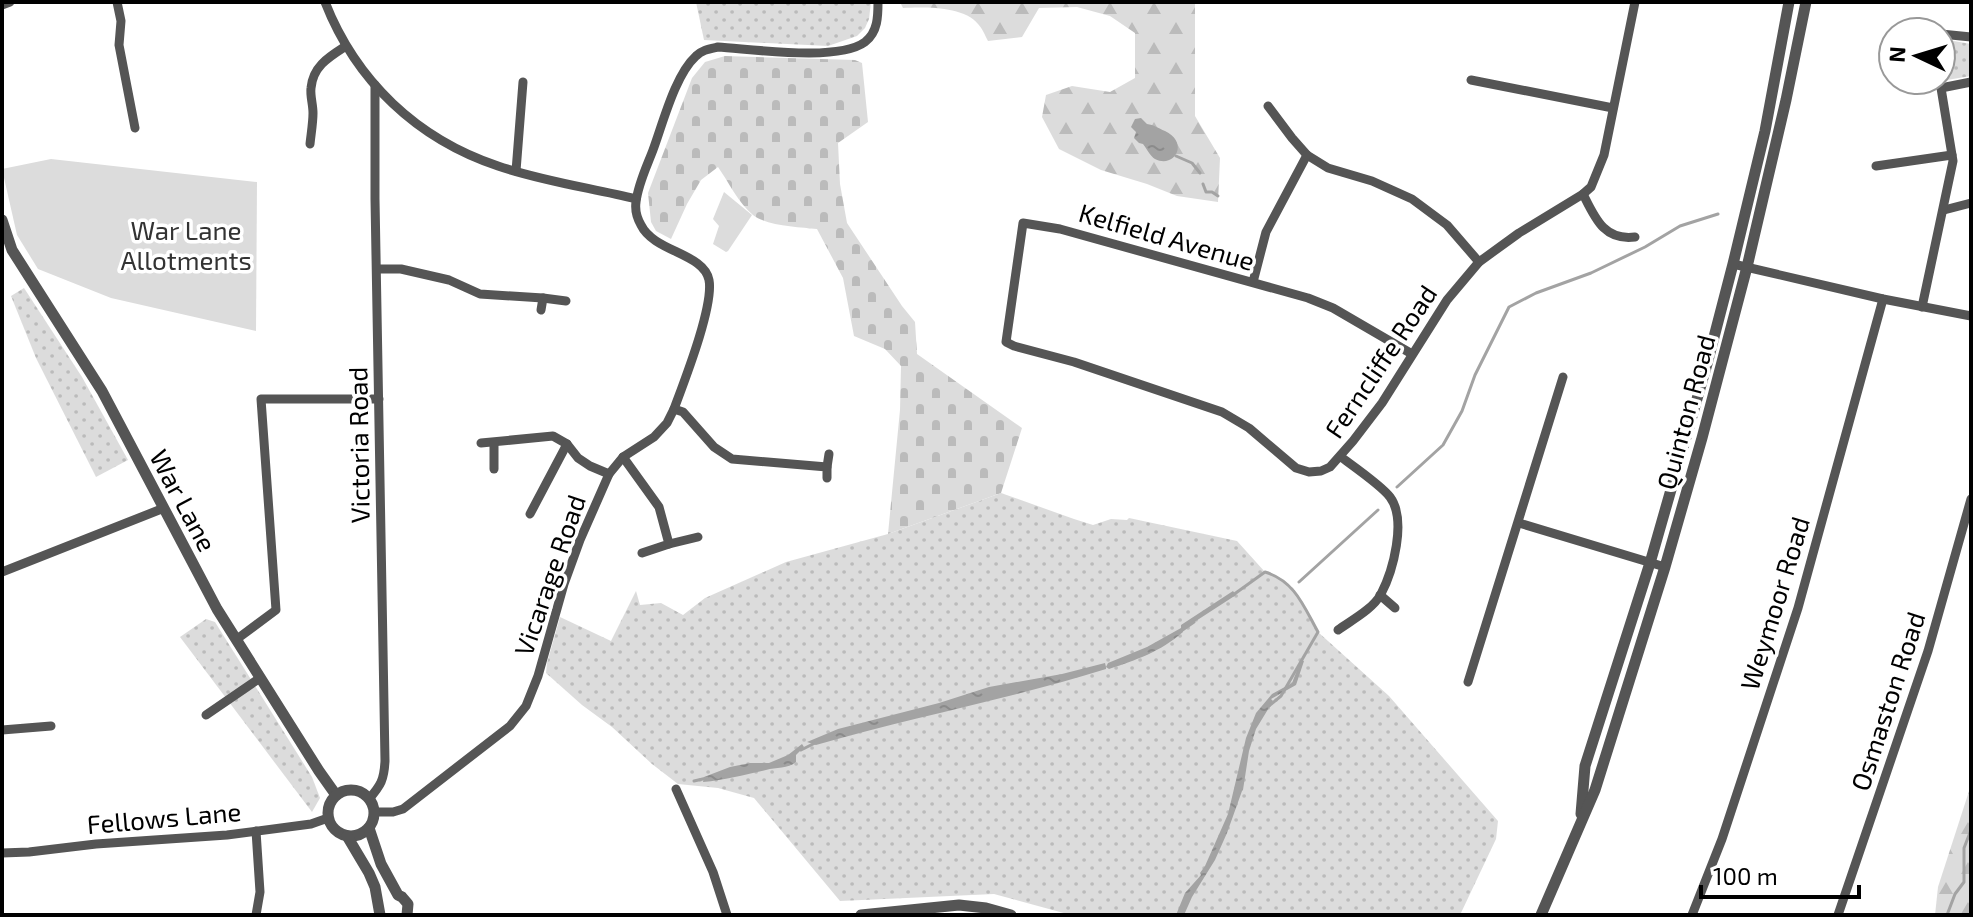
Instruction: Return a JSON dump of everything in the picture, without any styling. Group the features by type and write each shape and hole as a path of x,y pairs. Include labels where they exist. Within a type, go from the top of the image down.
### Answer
{"street":[{"path":"2,5 10,2"},
{"path":"117,2 121,21 119,45 135,128"},
{"path":"325,2 333,24 359,67 402,112 452,146 516,171 636,199 673,96 696,55 718,47 826,54 845,51 865,42 873,33 878,2"},
{"name":"Ferncliffe Road","path":"1014,346 1074,362 1222,412 1249,428 1296,468 1309,472 1330,467 1382,403 1447,300 1479,262 1591,187 1604,155 1635,2"},
{"name":"Quinton Road","path":"1580,826 1585,766 1650,563 1733,264 1765,131 1789,2"},
{"name":"Quinton Road","path":"1541,915 1595,790 1665,567 1747,267 1806,2"},
{"path":"310,144 313,116 310,90 313,77 326,59 346,46"},
{"path":"1471,80 1613,108"},
{"path":"516,171 523,82"},
{"name":"Victoria Road","path":"369,799 381,784 384,774 375,85"},
{"path":"1922,307 1953,161 1942,96"},
{"path":"1268,106 1307,155 1328,168 1372,181 1412,199 1447,225 1479,262"},
{"path":"1253,282 1266,232 1307,155"},
{"path":"1876,166 1952,155"},
{"path":"1583,194 1600,225 1627,242"},
{"name":"Vicarage Road","path":"374,812 403,809 510,726 526,706 580,540 609,474 623,457 654,437 667,423 674,409 708,306 709,278 704,269 693,261 649,237 637,217 636,199"},
{"path":"1944,210 1971,203"},
{"name":"War Lane","path":"2,220 12,250 102,391 217,609 336,795"},
{"name":"Kelfield Avenue","path":"1014,346 1006,342 1023,223 1060,229 1308,298 1333,308 1412,354"},
{"path":"1733,264 1971,316"},
{"path":"377,269 401,269 449,280 480,294 566,301"},
{"path":"541,310 543,298"},
{"name":"Weymoor Road","path":"1692,915 1722,839 1798,608 1883,299"},
{"path":"1468,682 1563,377"},
{"path":"237,639 276,610 261,399 379,399"},
{"path":"674,409 683,412 714,447 732,459 827,467"},
{"path":"481,443 553,436 567,444 578,458 609,474"},
{"path":"494,443 494,469"},
{"path":"530,514 567,444"},
{"path":"827,478 829,454"},
{"path":"623,457 659,507 669,544"},
{"path":"1338,630 1380,595 1398,539 1397,517 1390,497 1341,457"},
{"name":"Osmaston Road","path":"1838,915 1928,651 1971,499"},
{"path":"2,572 164,508"},
{"path":"1519,523 1665,567"},
{"path":"642,553 698,537"},
{"path":"1380,595 1395,608"},
{"path":"206,715 260,678"},
{"path":"2,730 51,726"},
{"path":"676,789 713,872 727,915"},
{"path":"350,790 369,799 374,812 369,828 359,835 347,836 335,830 328,818 329,805 336,795 350,790"},
{"name":"Fellows Lane","path":"2,853 256,831 311,824 328,818"},
{"path":"369,828 381,864 398,895 408,904 409,914"},
{"path":"256,831 260,892 256,915"},
{"path":"347,836 369,873 380,910"},
{"path":"380,910 387,896 398,895"},
{"path":"861,915 959,905 1011,915"}],"green space":[{"path":"696,2 871,2 865,28 857,36 828,46 704,40"},
{"path":"900,2 1195,2 1195,116 1220,158 1218,202 1177,196 1101,170 1059,149 1042,117 1046,95 1072,86 1110,92 1135,78 1135,33 1110,16 1077,7 1039,8 1022,37 988,41 978,24 963,14 943,9 903,8"},
{"path":"1957,42 1971,44 1971,76 1957,78"},
{"path":"725,56 855,60 862,63 868,122 838,143 840,184 847,223 915,322 917,354 1022,428 1001,493 888,534 901,366 885,349 854,336 843,278 817,229 759,219 738,199 718,167 701,180 671,239 656,231 651,222 648,193 692,78 705,62"},
{"name":"War Lane Allotments","path":"51,159 257,182 256,331 111,298 38,269 17,235 2,169"},
{"path":"724,192 752,215 726,252 713,244 719,226 713,219"},
{"path":"24,288 82,377 128,460 96,477 36,358 11,296"},
{"path":"1001,493 1093,525 1111,519 1129,518 1237,541 1265,572 1293,588 1318,632 1389,696 1498,821 1496,839 1460,915 1071,915 994,894 840,901 754,798 718,788 678,784 546,673 560,617 611,641 636,591 640,605 661,603 683,615 705,598 786,562 888,534"},
{"path":"206,619 215,622 312,777 320,798 312,812 180,637"},
{"path":"1971,785 1971,915 1935,915 1938,887"}],"water":[{"path":"1141,118 1173,136 1178,148 1173,158 1168,161 1155,159 1134,138 1136,132 1131,127 1135,119"},
{"path":"1233,591 1236,595 1157,650 1109,669 1106,667 1108,663 1147,647 1181,628 1181,625"},
{"path":"1301,660 1304,661 1296,685 1271,699 1273,701 1256,729 1243,790 1215,860 1184,915 1176,915 1185,893 1201,875 1228,814 1246,738 1256,713 1272,694 1292,683"},
{"path":"1105,663 1106,669 816,745 807,742 838,729 989,687"},
{"path":"802,744 804,747 796,755 796,762 789,766 703,782 704,777 730,767 769,763 788,755"}],"waterway":[{"path":"1176,156 1192,163 1200,173"},
{"path":"1203,184 1206,192 1218,196"},
{"path":"1397,487 1443,445 1462,411 1475,375 1509,307 1536,293 1591,273 1680,226 1718,214"},
{"path":"1299,582 1378,510"},
{"path":"1233,595 1265,572 1275,576 1298,596 1318,632 1281,696 1269,706"},
{"path":"1181,631 1194,622"},
{"path":"801,750 815,743"},
{"path":"694,781 707,778"},
{"path":"1947,915 1955,894 1964,882 1964,848 1971,830"}]}
